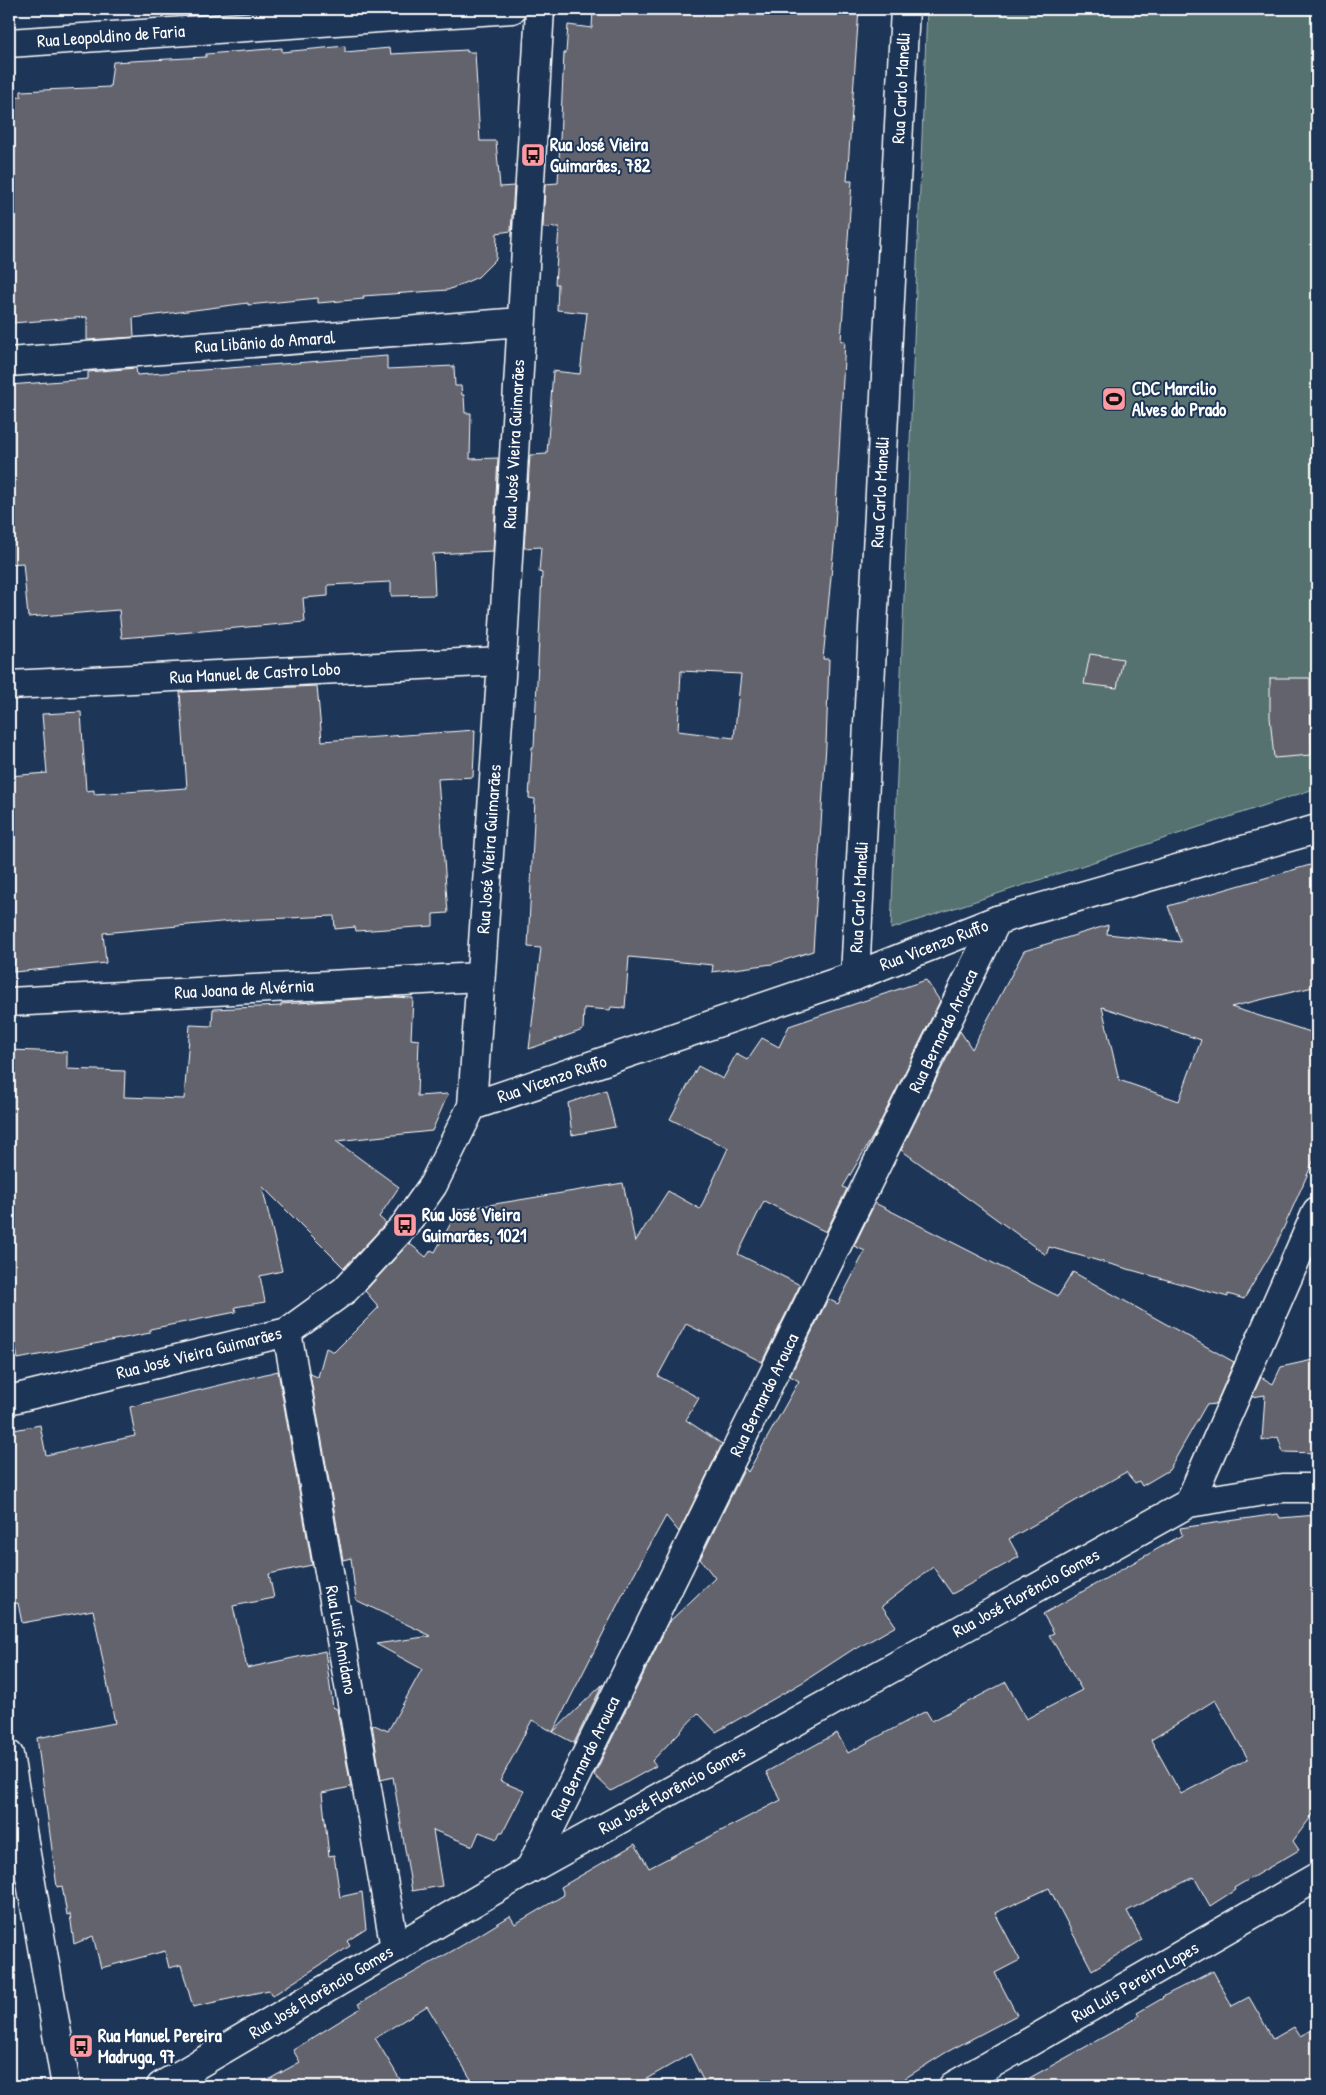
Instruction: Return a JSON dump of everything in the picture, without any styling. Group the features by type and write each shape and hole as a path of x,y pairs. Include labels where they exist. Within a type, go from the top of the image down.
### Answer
{"street":[{"name":"Rua Leopoldino de Faria","path":"9,43 512,9"},
{"name":"Rua José Vieira Guimarães","path":"9,1400 287,1332 345,1290 405,1225 433,1184 472,1106 502,661 540,9"},
{"name":"Rua Carlo Manelli","path":"855,976 905,9"},
{"name":"Rua Libânio do Amaral","path":"9,362 521,322"},
{"name":"Rua Manuel de Castro Lobo","path":"9,685 502,661"},
{"name":"Rua Vicenzo Ruffo","path":"472,1106 855,976 997,920 1317,829"},
{"name":"Rua Bernardo Arouca","path":"530,1869 997,920"},
{"name":"Rua Joana de Alvérnia","path":"9,1002 480,976"},
{"path":"1189,1503 1317,1211"},
{"name":"Rua Luís Amidano","path":"287,1332 395,1948"},
{"name":"Rua José Florêncio Gomes","path":"161,2086 530,1869 1189,1503 1284,1488 1317,1488"},
{"path":"9,1755 66,2086"},
{"name":"Rua Luís Pereira Lopes","path":"953,2086 1317,1877"}],"green space":[{"name":"CDC Marcilio Alves do Prado","path":"927,9 1317,9 1317,788 891,929"}],"building":[{"path":"593,9 859,9 847,181 852,181 841,341 845,341 834,546 823,659 829,659 826,745 813,951 772,964 712,972 713,965 629,957 625,1008 611,1007 610,1010 584,1008 583,1030 529,1049 541,948 528,947 535,799 529,798 532,747 534,747 542,573 539,572 541,547 524,548 530,455 547,454 553,371 580,374 587,313 557,310 558,284 555,284 559,227 543,228 545,184 558,183 564,53 566,53 568,25 592,28","holes":["681,671 741,674 734,738 678,731"]},
{"path":"345,46 345,52 390,48 391,54 467,50 467,52 475,52 480,141 496,141 500,187 514,186 511,231 497,233 496,259 478,277 448,290 363,296 364,299 318,303 318,298 248,305 248,303 133,318 134,337 87,340 87,317 12,323 11,316 9,316 9,98 21,97 21,91 110,87 113,62 206,57 206,54 282,48 282,52"},
{"path":"387,356 387,369 454,366 455,386 461,386 462,395 464,395 465,413 471,413 470,459 498,458 493,551 433,554 435,595 391,596 391,582 328,585 328,596 303,598 305,622 122,638 119,610 28,617 23,563 9,564 9,385 88,379 88,372 136,368 137,375"},
{"path":"1090,654 1123,659 1117,688 1084,684"},
{"path":"1270,678 1310,678 1311,755 1274,758 1270,717"},
{"path":"317,686 322,741 475,730 473,777 438,779 448,913 433,914 433,926 356,931 355,927 335,929 334,916 242,920 103,933 106,963 14,972 9,894 9,776 47,773 42,714 81,712 86,791 94,790 94,794 187,788 180,692"},
{"path":"1317,863 1317,986 1231,1007 1317,1034 1317,1153 1276,1245 1244,1299 1228,1294 1228,1297 1049,1247 1046,1255 901,1150 960,1031 972,1049 1024,951 1108,925 1107,934 1181,942 1168,906","holes":["1102,1007 1201,1040 1179,1101 1119,1080"]},
{"path":"926,980 940,1001 876,1131 843,1187 847,1189 826,1232 764,1201 738,1254 800,1285 762,1362 686,1324 658,1376 699,1398 686,1420 722,1444 679,1532 666,1516 623,1594 553,1732 532,1720 500,1781 524,1791 503,1832 500,1832 497,1839 479,1832 473,1846 433,1830 442,1886 412,1891 393,1777 381,1780 372,1724 388,1731 422,1669 376,1644 431,1636 356,1600 351,1558 343,1560 310,1374 318,1377 326,1348 334,1352 379,1307 365,1291 409,1243 426,1257 431,1250 435,1252 458,1210 623,1183 635,1242 668,1191 700,1209 728,1148 670,1119 698,1066 723,1079 736,1054 747,1060 762,1038 779,1047 789,1026"},
{"path":"394,997 413,998 411,1039 419,1040 417,1096 448,1094 432,1131 336,1141 399,1187 379,1217 386,1223 344,1268 262,1186 282,1271 260,1276 265,1302 235,1307 236,1312 150,1329 150,1333 18,1359 9,1315 9,1050 67,1052 67,1069 125,1071 124,1097 184,1099 190,1025 212,1026 213,1009 281,1006 281,1004"},
{"path":"606,1090 615,1127 572,1135 568,1103"},
{"path":"875,1203 1058,1296 1073,1272 1234,1362 1216,1404 1206,1405 1169,1470 1142,1486 1139,1481 1135,1483 1126,1472 1009,1539 1019,1557 952,1594 933,1567 882,1606 896,1626 855,1648 803,1682 716,1732 698,1713 652,1761 656,1766 611,1791 594,1775 669,1622 715,1578 700,1559 745,1468 748,1472 799,1381 790,1376 828,1299 838,1304 865,1251 854,1246"},
{"path":"1317,1359 1317,1453 1283,1452 1278,1437 1262,1441 1265,1395 1252,1397 1261,1377 1273,1384 1281,1367"},
{"path":"278,1371 312,1565 269,1574 274,1598 233,1606 247,1668 325,1651 333,1707 337,1709 351,1787 322,1793 329,1856 334,1855 340,1897 362,1892 366,1929 347,1941 350,1946 272,1996 269,1990 193,2007 181,1965 169,1968 165,1951 101,1968 93,1936 74,1944 70,1914 67,1915 62,1886 57,1887 37,1738 115,1723 93,1610 22,1623 18,1603 9,1605 9,1431 40,1425 46,1455 135,1436 130,1407"},
{"path":"1278,1514 1280,1518 1317,1515 1317,1809 1293,1841 1299,1850 1234,1888 1235,1890 1210,1906 1194,1877 1127,1911 1142,1940 1092,1970 1049,1888 995,1913 1020,1960 995,1973 1017,2015 945,2053 893,2086 706,2086 690,2054 634,2086 475,2086 427,2006 375,2038 404,2086 257,2086 300,2062 293,2050 361,2008 358,2004 510,1916 515,1924 564,1895 561,1887 635,1844 649,1868 781,1800 766,1772 837,1733 848,1753 926,1711 932,1721 1006,1682 1026,1719 1082,1690 1049,1635 1054,1633 1043,1614 1182,1535 1180,1528","holes":["1215,1700 1248,1759 1181,1794 1151,1740"]},
{"path":"603,1684 574,1743 553,1732"},
{"path":"1213,1971 1232,2006 1249,1997 1273,2039 1294,2027 1300,2036 1317,2027 1317,2086 1015,2086 1116,2030 1139,2016 1137,2013 1162,1997"}],"place":[{"name":"Rua José Vieira Guimarães, 782","path":"533,155"},
{"name":"CDC Marcilio Alves do Prado","path":"1114,399"},
{"name":"Rua José Vieira Guimarães, 1021","path":"405,1225"},
{"name":"Rua Manuel Pereira Madruga, 97","path":"81,2046"}]}
